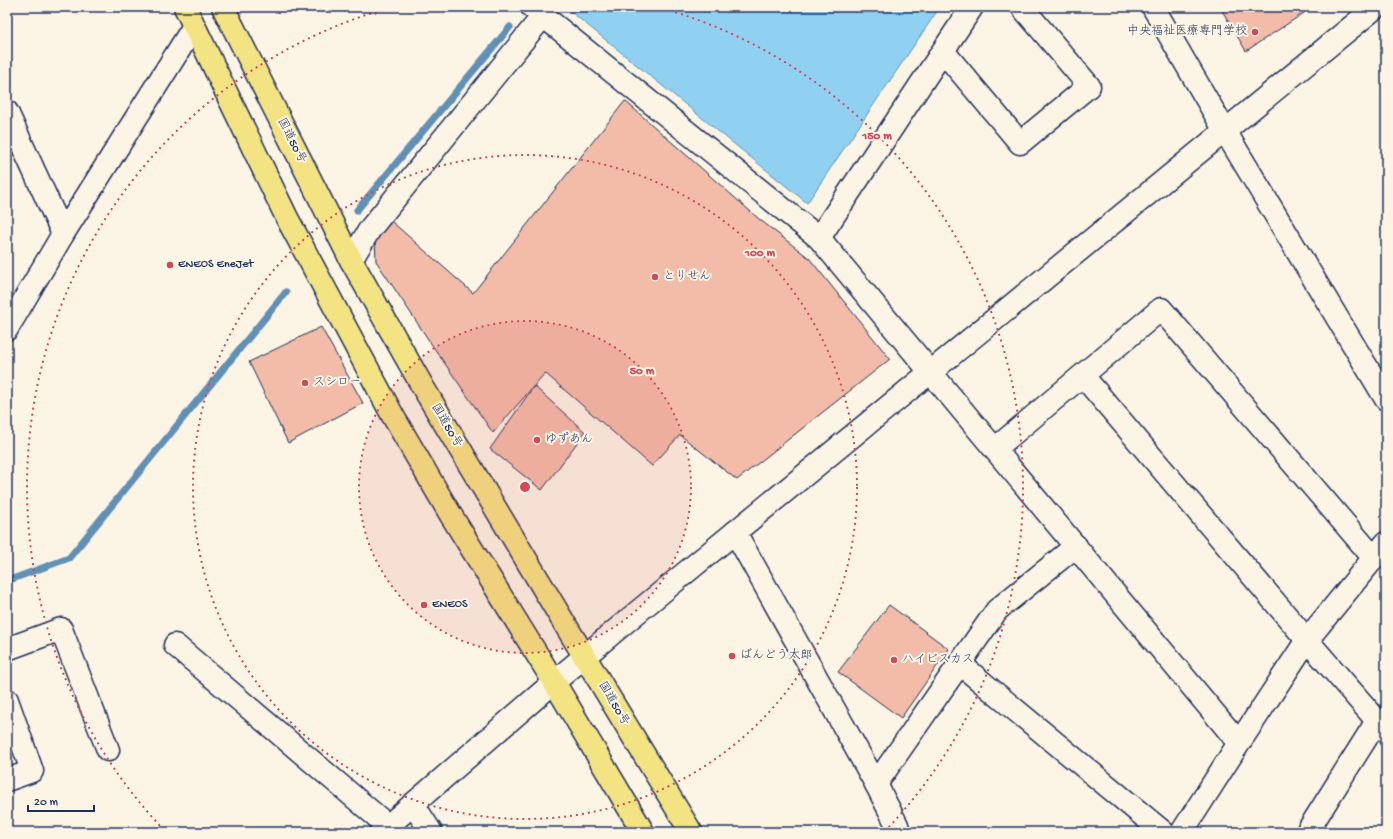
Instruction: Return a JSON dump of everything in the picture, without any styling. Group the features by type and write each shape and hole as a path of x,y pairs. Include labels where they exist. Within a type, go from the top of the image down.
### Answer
{"highway":[{"name":"国道50号","path":"223,7 351,260 424,389 584,657 691,832"},
{"path":"190,17 287,218 393,416 449,512 554,682 643,832"}],"street":[{"path":"819,238 972,7"},
{"path":"943,52 1020,143 1089,86 1022,7"},
{"path":"1153,7 1225,131 1386,399"},
{"path":"175,645 385,829 554,682 734,532 1376,7"},
{"path":"351,260 370,228 538,12 819,238 1239,743"},
{"path":"7,329 190,17"},
{"path":"7,112 63,234"},
{"path":"995,449 1161,309 1380,550 1307,640 1182,832"},
{"path":"1083,376 1382,726 1307,832"},
{"path":"734,532 876,784 897,825 899,832"},
{"path":"876,784 997,610 1076,546"},
{"path":"7,649 61,629 108,750"},
{"path":"960,664 1163,832"},
{"path":"7,700 32,771 7,780"},
{"path":"413,804 432,832"}],"water":[{"path":"565,7 940,7 807,203"}],"building":[{"name":"中央福祉医療専門学校","path":"1220,7 1301,7 1304,13 1246,51"},
{"name":"とりせん","path":"625,101 759,219 809,258 890,359 737,480 680,435 652,466 545,373 493,433 376,261 375,238 391,221 473,293"},
{"name":"スシロー","path":"321,327 363,403 288,443 249,362"},
{"name":"ゆずあん","path":"534,386 585,432 542,490 490,449"},
{"name":"ハイビスカス","path":"889,605 949,649 901,718 838,672"}],"waterway":[{"path":"357,210 510,27"},
{"path":"7,581 69,558 286,292"}],"place":[{"name":"中央福祉医療専門学校","path":"1255,32"},
{"name":"ENEOS EneJet","path":"170,265"},
{"name":"とりせん","path":"655,277"},
{"name":"スシロー","path":"305,383"},
{"name":"ゆずあん","path":"537,440"},
{"name":"ENEOS","path":"424,605"},
{"name":"ばんどう太郎","path":"732,656"},
{"name":"ハイビスカス","path":"894,660"}]}
